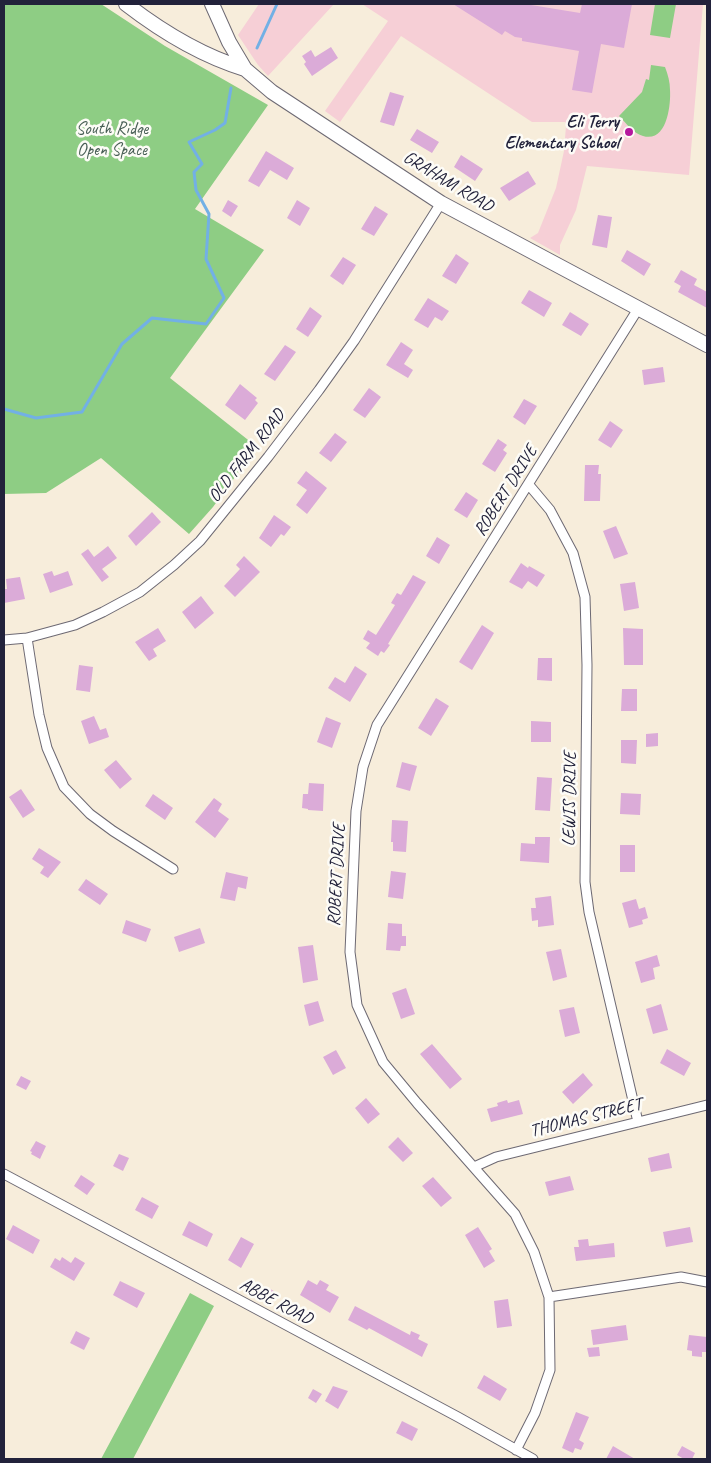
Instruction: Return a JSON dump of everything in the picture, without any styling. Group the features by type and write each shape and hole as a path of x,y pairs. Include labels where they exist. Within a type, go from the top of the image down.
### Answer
{"street":[{"path":"126,4 165,31 225,63 245,69"},
{"name":"GRAHAM ROAD","path":"212,4 229,42 245,69 272,92 441,203 707,345"},
{"name":"OLD FARM ROAD","path":"4,640 27,638 74,624 103,612 140,592 200,541 319,390 354,341 441,203"},
{"name":"ROBERT DRIVE","path":"516,1450 535,1413 550,1370 549,1297 534,1252 514,1214 416,1103 383,1062 357,1005 350,952 356,811 363,767 377,725 638,309"},
{"name":"LEWIS DRIVE","path":"529,485 550,510 572,553 585,597 587,665 585,882 588,912 638,1122"},
{"path":"27,638 47,748 64,787 98,819 173,870"},
{"name":"THOMAS STREET","path":"474,1167 496,1157 707,1105"},
{"name":"ABBE ROAD","path":"4,1174 533,1459"},
{"path":"549,1297 681,1277 707,1282"}],"shaded area":[{"path":"259,4 334,4 268,76 258,65 238,35"},
{"name":"Eli Terry Elementary School","path":"362,4 703,4 689,175 587,166 576,210 560,245 560,255 530,238 538,233 556,188 564,151 565,122 532,122 401,36 340,122 325,111 388,21"}],"green space":[{"name":"South Ridge Open Space","path":"4,4 101,4 165,46 268,105 195,209 264,250 170,378 257,447 213,507 189,534 101,458 46,493 4,494"},
{"path":"655,4 676,4 670,38 650,35"},
{"path":"651,65 665,67 669,81 670,105 662,128 651,137 636,133 619,116 642,92 646,79 649,80"},
{"path":"190,1293 214,1306 133,1459 101,1459"}],"building":[{"path":"453,4 525,4 580,13 582,4 632,4 624,48 601,44 592,93 572,90 579,51 522,41 522,38 515,37 505,31 502,35"},
{"path":"331,47 338,58 312,76 304,64 306,62 302,56 311,50 315,57"},
{"path":"390,92 404,96 394,126 380,122"},
{"path":"417,129 439,142 432,153 410,140"},
{"path":"266,151 294,168 287,180 270,170 259,187 248,181"},
{"path":"461,155 483,169 475,181 454,167"},
{"path":"528,171 536,184 509,201 500,188"},
{"path":"228,200 238,206 231,217 222,211"},
{"path":"297,200 310,208 300,226 287,218"},
{"path":"375,206 388,214 374,236 361,229"},
{"path":"598,215 612,217 607,248 592,245"},
{"path":"627,250 651,264 644,276 621,261"},
{"path":"456,254 469,263 456,284 442,276"},
{"path":"343,257 356,265 343,285 330,276"},
{"path":"681,270 697,279 694,285 707,292 707,308 678,292 681,286 674,282"},
{"path":"529,290 552,303 544,317 521,303"},
{"path":"428,298 449,311 442,321 435,317 428,328 414,320"},
{"path":"310,307 322,316 308,337 296,329"},
{"path":"570,312 589,324 581,336 562,325"},
{"path":"401,342 413,350 404,364 413,370 408,378 386,365"},
{"path":"285,345 296,352 275,381 264,374"},
{"path":"663,367 665,382 644,385 642,370"},
{"path":"240,384 257,398 255,400 258,403 245,420 225,405"},
{"path":"369,388 381,397 365,418 353,410"},
{"path":"524,399 537,406 525,425 513,417"},
{"path":"610,421 623,430 611,448 598,440"},
{"path":"335,433 347,442 331,462 319,453"},
{"path":"498,439 507,445 503,450 507,453 495,472 482,464"},
{"path":"585,465 599,465 598,474 601,474 600,501 584,501"},
{"path":"306,471 327,488 307,514 296,505 307,490 297,483"},
{"path":"466,492 478,500 467,518 454,510"},
{"path":"152,512 161,522 136,546 128,536"},
{"path":"274,515 291,527 284,536 281,534 271,547 259,538"},
{"path":"616,526 628,554 614,559 603,531"},
{"path":"437,537 450,545 439,564 426,556"},
{"path":"108,546 117,558 102,569 109,577 102,582 81,554 88,549 94,557"},
{"path":"244,556 260,572 235,597 224,586 240,569 236,565"},
{"path":"521,563 545,575 537,587 528,581 522,589 509,582"},
{"path":"52,571 54,576 68,571 73,585 50,593 43,574"},
{"path":"413,575 426,582 388,644 390,645 384,653 381,651 378,656 366,648 370,643 363,639 368,630 376,635 395,605 391,603 397,593 401,595"},
{"path":"20,577 25,599 4,603 4,589 7,589 6,579"},
{"path":"635,582 639,608 624,611 620,584"},
{"path":"201,596 214,613 195,629 182,612"},
{"path":"482,625 494,633 472,670 459,662"},
{"path":"158,628 166,641 153,649 157,656 149,661 135,642"},
{"path":"623,628 643,629 643,665 624,665"},
{"path":"538,658 552,658 552,681 537,680"},
{"path":"79,665 93,667 90,692 76,690"},
{"path":"355,666 367,674 350,702 328,688 335,677 345,683"},
{"path":"622,689 637,689 637,711 621,711"},
{"path":"436,698 449,706 431,736 418,728"},
{"path":"94,716 100,730 106,728 109,737 89,744 81,721"},
{"path":"326,717 341,723 332,748 317,742"},
{"path":"531,721 551,722 551,742 531,742"},
{"path":"658,733 658,746 646,747 646,734"},
{"path":"621,740 637,740 636,764 621,763"},
{"path":"116,760 132,779 120,789 104,770"},
{"path":"402,762 417,766 410,791 396,787"},
{"path":"537,777 552,778 550,811 535,810"},
{"path":"309,783 324,784 323,811 302,808 303,794 308,794"},
{"path":"21,789 35,810 23,818 9,797"},
{"path":"621,793 641,794 640,815 620,814"},
{"path":"153,794 173,808 165,820 145,806"},
{"path":"214,798 222,804 218,811 229,819 215,838 195,822"},
{"path":"392,820 408,821 406,852 393,851 393,842 391,842"},
{"path":"535,837 550,837 549,863 520,861 521,843 535,844"},
{"path":"620,845 635,845 635,872 620,872"},
{"path":"39,848 61,862 48,878 40,873 44,867 32,859"},
{"path":"391,871 406,873 403,899 388,897"},
{"path":"226,872 248,877 246,889 238,887 235,901 220,898"},
{"path":"86,879 108,894 100,905 78,890"},
{"path":"551,896 554,925 538,927 538,920 532,921 531,908 536,908 535,898"},
{"path":"636,899 639,909 645,907 648,918 642,920 643,924 629,928 622,903"},
{"path":"126,920 151,929 146,942 122,933"},
{"path":"388,923 402,924 402,936 406,936 406,946 401,946 400,951 386,950"},
{"path":"200,928 205,943 179,952 174,937"},
{"path":"313,945 318,980 303,983 298,947"},
{"path":"561,949 567,977 553,981 546,952"},
{"path":"657,955 660,966 653,968 655,979 641,983 635,962"},
{"path":"406,988 415,1014 401,1019 392,993"},
{"path":"318,1001 324,1021 309,1026 304,1005"},
{"path":"661,1004 668,1030 653,1034 646,1009"},
{"path":"574,1007 580,1033 565,1037 559,1010"},
{"path":"432,1044 462,1079 450,1089 420,1054"},
{"path":"667,1049 691,1063 684,1076 660,1063"},
{"path":"336,1050 346,1068 333,1075 323,1057"},
{"path":"583,1073 593,1085 573,1104 562,1092"},
{"path":"21,1076 31,1081 26,1090 16,1085"},
{"path":"366,1098 380,1114 368,1124 355,1108"},
{"path":"507,1100 508,1103 519,1100 523,1114 491,1122 487,1109 498,1106 497,1103"},
{"path":"398,1137 413,1153 403,1162 388,1147"},
{"path":"36,1141 46,1146 40,1159 31,1154 32,1152 30,1151"},
{"path":"669,1153 672,1168 651,1172 648,1158"},
{"path":"119,1154 129,1158 123,1171 113,1166"},
{"path":"81,1175 95,1184 87,1195 74,1186"},
{"path":"570,1176 574,1190 549,1196 545,1182"},
{"path":"433,1177 452,1198 441,1207 422,1186"},
{"path":"142,1197 159,1206 152,1219 135,1210"},
{"path":"189,1221 213,1234 207,1247 182,1235"},
{"path":"13,1225 40,1240 33,1254 6,1239"},
{"path":"478,1227 492,1249 489,1251 495,1261 484,1268 465,1235"},
{"path":"690,1227 693,1242 666,1247 663,1232"},
{"path":"241,1237 254,1244 241,1268 228,1260"},
{"path":"588,1239 589,1246 614,1243 615,1257 576,1261 574,1247 579,1247 578,1240"},
{"path":"62,1257 71,1263 75,1257 85,1263 74,1281 50,1267 55,1258 60,1261"},
{"path":"308,1280 317,1285 320,1280 329,1285 326,1290 339,1297 330,1313 300,1295"},
{"path":"120,1281 145,1293 137,1308 113,1295"},
{"path":"267,1287 277,1293 272,1304 261,1298"},
{"path":"508,1299 512,1326 497,1328 494,1301"},
{"path":"355,1306 410,1335 411,1331 420,1335 418,1339 428,1344 422,1357 369,1328 367,1330 348,1320"},
{"path":"626,1325 628,1340 593,1345 591,1330"},
{"path":"76,1331 90,1338 84,1350 70,1343"},
{"path":"689,1335 707,1337 707,1352 702,1352 702,1357 692,1356 692,1351 687,1350"},
{"path":"599,1347 600,1356 589,1357 587,1348"},
{"path":"484,1375 507,1389 500,1401 477,1388"},
{"path":"333,1386 348,1391 338,1409 325,1401"},
{"path":"313,1389 322,1394 316,1403 308,1398"},
{"path":"576,1412 589,1417 579,1440 584,1443 581,1450 575,1448 573,1453 562,1448"},
{"path":"402,1421 418,1429 412,1441 396,1433"},
{"path":"613,1446 635,1459 606,1459"},
{"path":"682,1446 695,1453 692,1459 684,1459 677,1455"}],"waterway":[{"path":"257,48 277,4"},
{"path":"4,409 36,418 82,412 122,344 152,318 206,324 224,298 206,259 209,214 196,190 194,172 202,164 189,142 215,130 225,123 231,88"}],"place":[{"name":"Eli Terry Elementary School","path":"629,132"}]}
